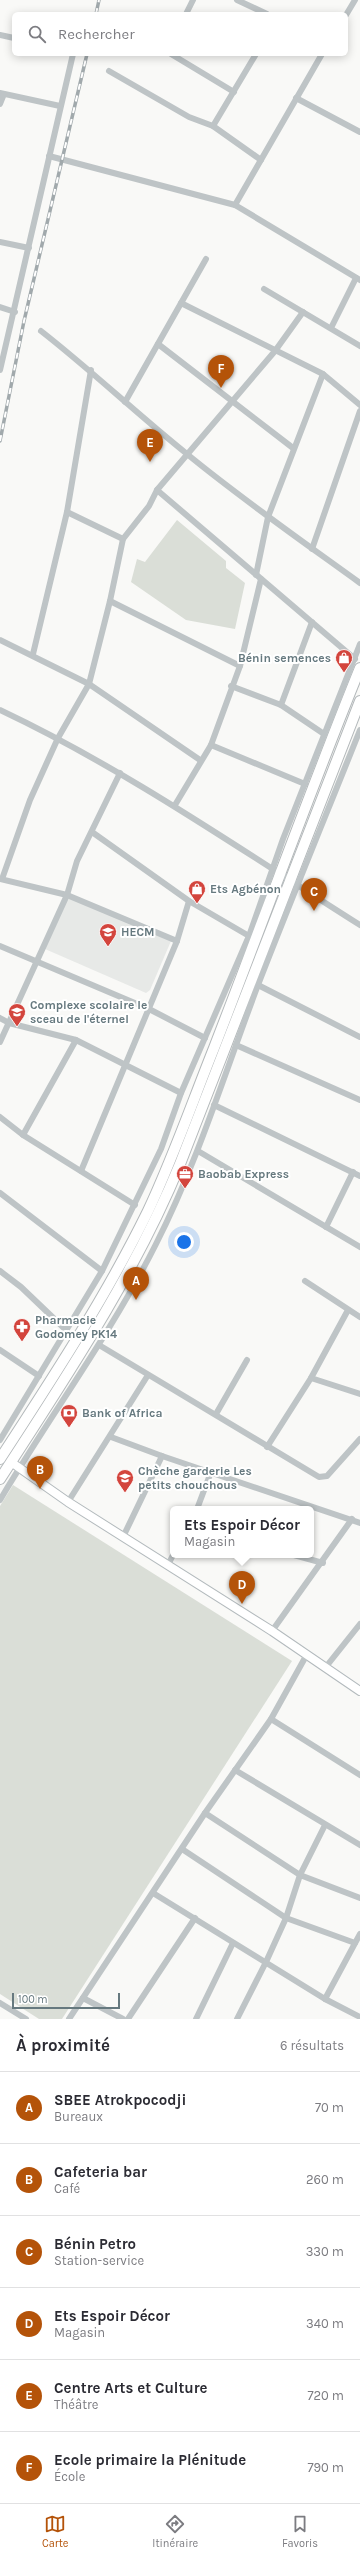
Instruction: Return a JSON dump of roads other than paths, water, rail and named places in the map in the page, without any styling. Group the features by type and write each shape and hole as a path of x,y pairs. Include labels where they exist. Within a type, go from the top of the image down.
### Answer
{"highway":[{"path":"0,1479 15,1465 105,1313 155,1223 180,1164 285,878 312,788 358,663"},
{"path":"0,1459 96,1305 148,1210 360,701"}],"main road":[{"path":"15,1465 68,1502 272,1631 306,1656 360,1691"}],"street":[{"path":"187,12 193,0"},
{"path":"237,0 263,12"},
{"path":"348,12 355,0"},
{"path":"0,35 12,38"},
{"path":"0,368 15,312 28,248 72,56"},
{"path":"174,56 234,92"},
{"path":"213,126 255,56"},
{"path":"235,205 321,56"},
{"path":"109,71 189,116 213,126 261,160"},
{"path":"0,104 2,94 60,106"},
{"path":"296,98 360,132"},
{"path":"49,156 235,205 358,279 331,328"},
{"path":"0,242 28,248"},
{"path":"125,402 206,259"},
{"path":"264,289 360,346"},
{"path":"181,303 275,352 323,374 360,405"},
{"path":"0,307 15,312"},
{"path":"177,941 67,895 1,879 30,800 58,738 89,684 110,601 123,540 149,506 157,490 275,352 303,312"},
{"path":"41,331 91,370 125,402 187,454 312,549 360,583"},
{"path":"158,344 231,402 293,448"},
{"path":"32,654 67,512 91,370"},
{"path":"175,805 200,760 211,745 231,686 240,666 259,577 268,516 293,448 323,374"},
{"path":"312,549 360,411"},
{"path":"157,490 358,663"},
{"path":"67,512 123,540"},
{"path":"110,601 240,666"},
{"path":"281,705 312,622"},
{"path":"0,640 32,654 89,684 200,760"},
{"path":"0,1500 15,1465 99,1345 156,1244 198,1151 258,986 285,878 305,784 324,734 358,663 360,644"},
{"path":"231,686 281,705 324,734"},
{"path":"0,710 58,738 175,805 285,878 360,925"},
{"path":"0,1440 102,1271 161,1149 181,1093 249,936 285,878 360,730"},
{"path":"211,745 305,784"},
{"path":"0,1042 10,1023 35,962 67,895 77,861 120,773"},
{"path":"92,832 189,900 249,936"},
{"path":"81,1171 124,1063 149,1009 177,941 189,900"},
{"path":"0,946 149,1009 205,1038"},
{"path":"258,986 360,1037"},
{"path":"0,1018 10,1023 76,1040 181,1093"},
{"path":"24,1135 76,1040"},
{"path":"236,1045 360,1100"},
{"path":"214,1105 360,1176"},
{"path":"0,1117 24,1135 135,1205"},
{"path":"198,1151 360,1247"},
{"path":"326,1227 353,1172"},
{"path":"0,1193 102,1271"},
{"path":"0,1272 21,1287 67,1331"},
{"path":"305,1281 360,1317"},
{"path":"267,1447 311,1378 348,1310"},
{"path":"99,1345 216,1414 267,1447 323,1477 327,1476 360,1439"},
{"path":"0,1350 39,1376"},
{"path":"216,1414 247,1360"},
{"path":"68,1502 111,1437 148,1375"},
{"path":"311,1378 360,1394"},
{"path":"0,1428 6,1432"},
{"path":"111,1437 162,1456 313,1506"},
{"path":"123,1537 162,1456"},
{"path":"198,1506 211,1472"},
{"path":"314,1506 360,1523"},
{"path":"272,1631 323,1563 352,1519"},
{"path":"168,1565 172,1558"},
{"path":"305,1558 323,1563"},
{"path":"325,1668 360,1624"},
{"path":"69,2019 182,1849 204,1813 271,1719 306,1656"},
{"path":"271,1719 360,1775"},
{"path":"235,1770 360,1845"},
{"path":"204,1813 300,1875 360,1898"},
{"path":"237,2019 266,1962 286,1918 300,1875 325,1825"},
{"path":"182,1849 286,1918 355,1943"},
{"path":"153,1893 326,1999 360,2017"},
{"path":"128,2019 195,1918"},
{"path":"326,1999 360,1934"},
{"path":"196,2019 233,1943"},
{"path":"83,1998 123,2019"},
{"path":"0,2003 26,2019"}],"railway":[{"path":"96,12 99,0"},
{"path":"0,441 24,321 87,56"}],"place":[{"name":"Ecole primaire la Plénitude","path":"221,388"},
{"name":"Centre Arts et Culture","path":"150,462"},
{"name":"Bénin semences","path":"344,673"},
{"name":"Ets Agbénon","path":"197,904"},
{"name":"Bénin Petro","path":"314,911"},
{"name":"HECM","path":"108,947"},
{"name":"Complexe scolaire le sceau de l'éternel","path":"17,1027"},
{"name":"Baobab Express","path":"185,1189"},
{"name":"SBEE Atrokpocodji","path":"136,1300"},
{"name":"Pharmacie Godomey PK14","path":"22,1342"},
{"name":"Bank of Africa","path":"69,1428"},
{"name":"Cafeteria bar","path":"40,1489"},
{"name":"Chèche garderie Les petits chouchous","path":"125,1493"},
{"name":"Ets Espoir Décor","path":"242,1604"}]}
